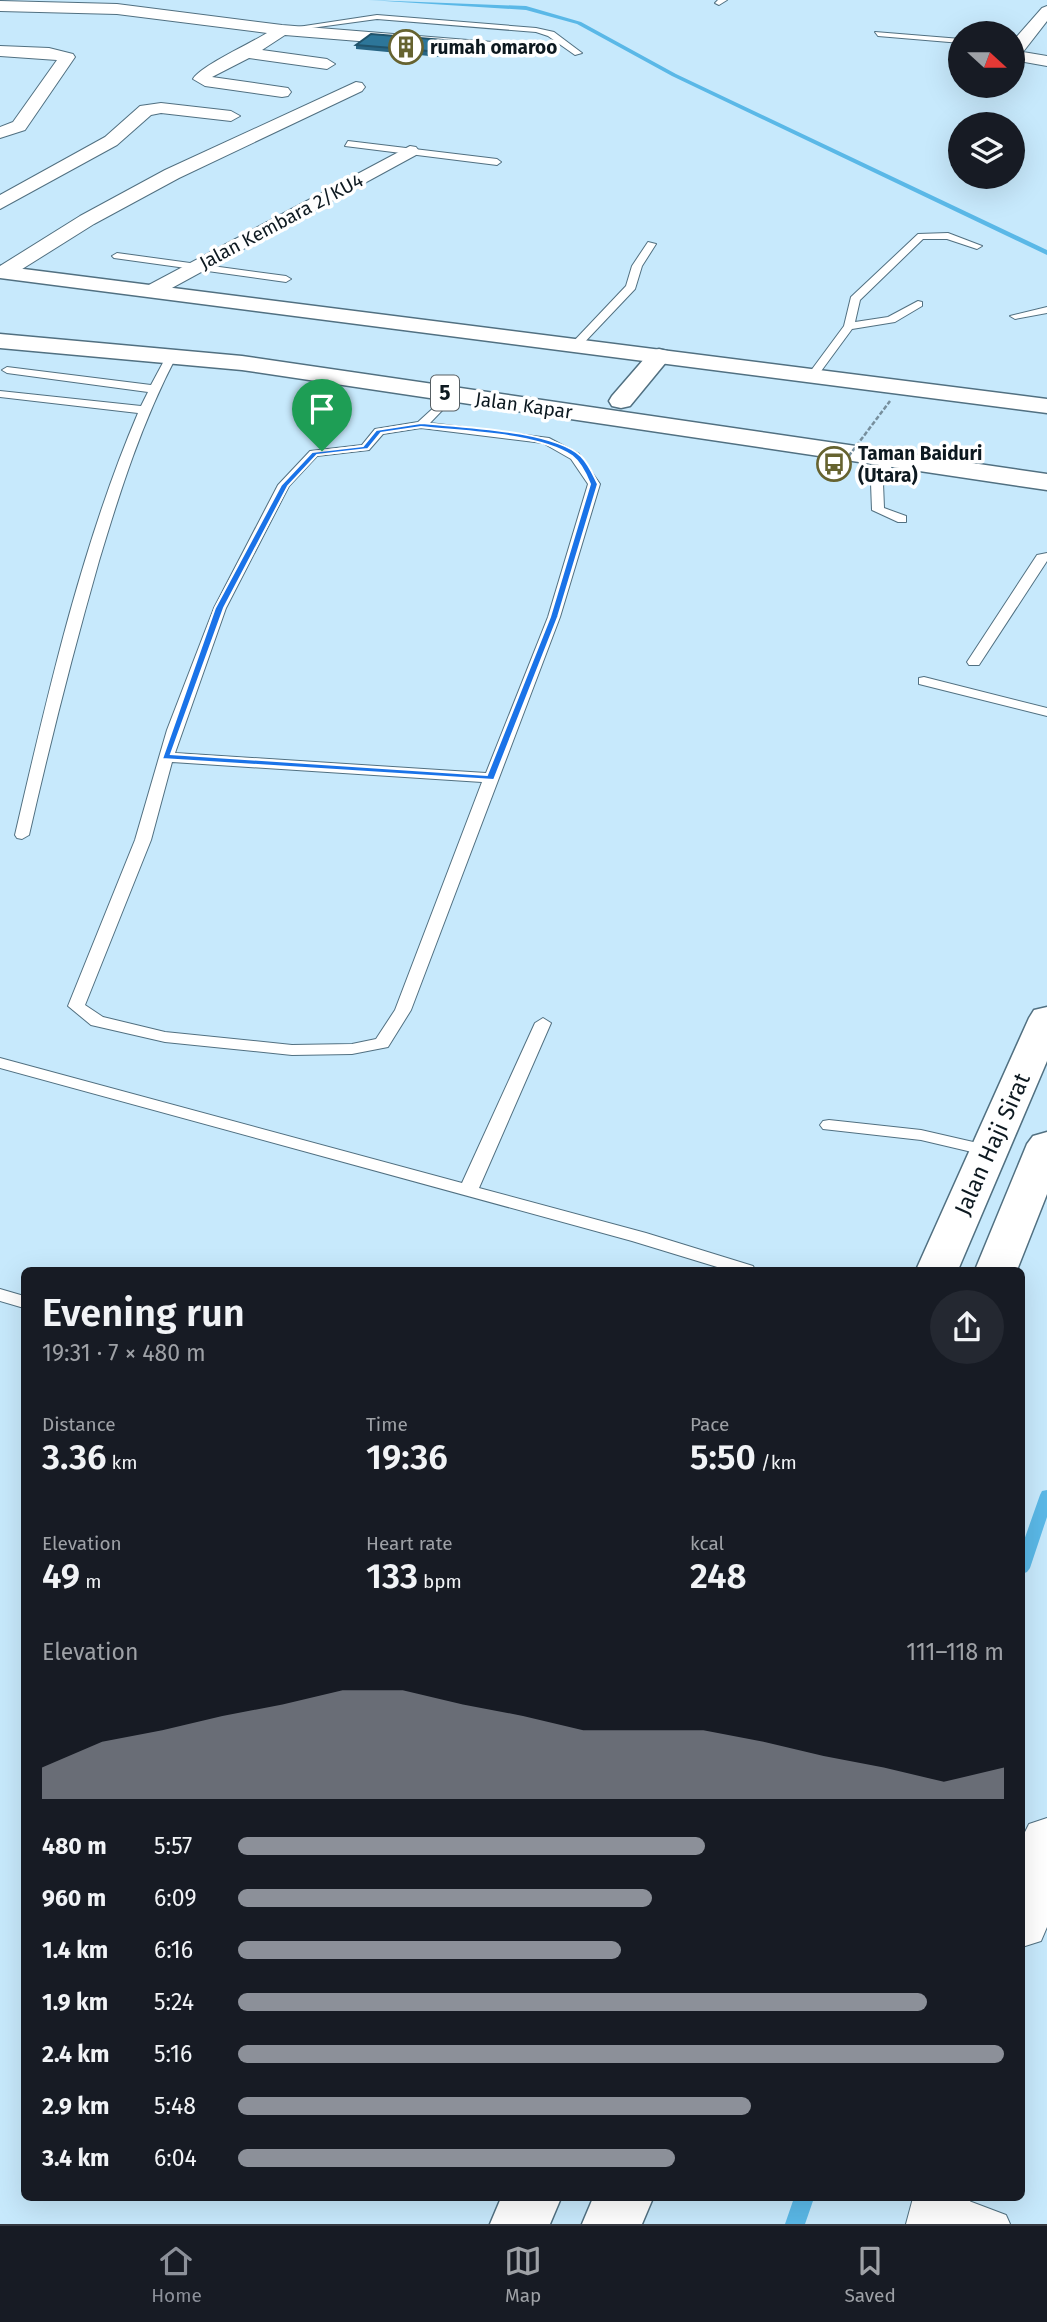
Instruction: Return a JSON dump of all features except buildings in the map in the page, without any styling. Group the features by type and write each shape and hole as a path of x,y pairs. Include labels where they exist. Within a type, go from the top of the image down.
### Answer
{"main road":[{"path":"2,272 576,345 653,363 812,376 1047,406"},
{"name":"Jalan Kapar","path":"0,325 52,327 259,348 626,394 1047,482"},
{"name":"Jalan Kapar","path":"0,341 242,363 452,394 895,451 1047,464"},
{"path":"626,394 653,363"},
{"name":"Jalan Haji Sirat","path":"938,1267 1047,1018"},
{"path":"997,1267 1047,1144"},
{"path":"520,2224 530,2201"},
{"path":"612,2224 622,2201"}],"street":[{"path":"0,6 117,9 282,30 505,48"},
{"path":"33,22 45,7"},
{"path":"1026,34 1047,11"},
{"path":"282,30 247,53 203,75 201,79 282,92"},
{"path":"1029,31 1047,33"},
{"path":"0,51 49,52 67,57 19,126 0,133"},
{"path":"247,53 327,64"},
{"path":"1026,58 1047,61"},
{"path":"2,272 86,220 172,174 356,86"},
{"path":"0,203 111,141 146,110 162,108 231,117"},
{"name":"Jalan Kembara 2/KU4","path":"152,291 410,151"},
{"path":"1025,1915 1047,1839"}],"lane":[{"path":"282,30 390,17 536,30 551,34 578,54"},
{"path":"878,34 948,40"},
{"path":"348,144 497,162"},
{"path":"812,376 849,326 855,299 921,236 948,236 977,246"},
{"path":"576,345 631,287 636,266 651,244"},
{"path":"117,256 286,279"},
{"path":"849,326 891,320 918,304"},
{"path":"1014,316 1047,310"},
{"path":"22,835 75,618 111,498 153,389 170,356"},
{"path":"7,370 153,389"},
{"path":"0,394 145,410"},
{"path":"421,425 452,394"},
{"path":"421,425 545,440 576,455 586,466 594,484 554,617 403,1010 382,1043 352,1049 292,1051 165,1037 97,1021 76,1006 143,840 166,757 220,608 284,485 314,453 365,448 379,431 421,425"},
{"path":"895,451 875,477 876,499 878,510 902,519"},
{"path":"974,662 1041,558 1047,557"},
{"path":"924,681 1047,712"},
{"path":"166,757 491,778"},
{"path":"468,1191 543,1023"},
{"path":"0,1063 639,1237 736,1267"},
{"path":"829,1125 921,1135 989,1151"},
{"path":"0,1295 21,1301"},
{"path":"939,2209 996,2224"}],"path":[{"path":"834,477 890,401"}],"waterway":[{"path":"372,0 526,8 579,23 674,75 1047,253"},
{"path":"1025,1559 1047,1495"},
{"path":"795,2224 803,2201"}],"place":[{"name":"rumah omaroo","path":"406,47"},
{"name":"Taman Baiduri (Utara)","path":"834,464"}],"route":[{"path":"421,425 545,440 576,455 586,466 594,484 554,617 491,778 166,757 220,608 284,485 314,453 322,451 365,448 379,431 421,425"}]}
